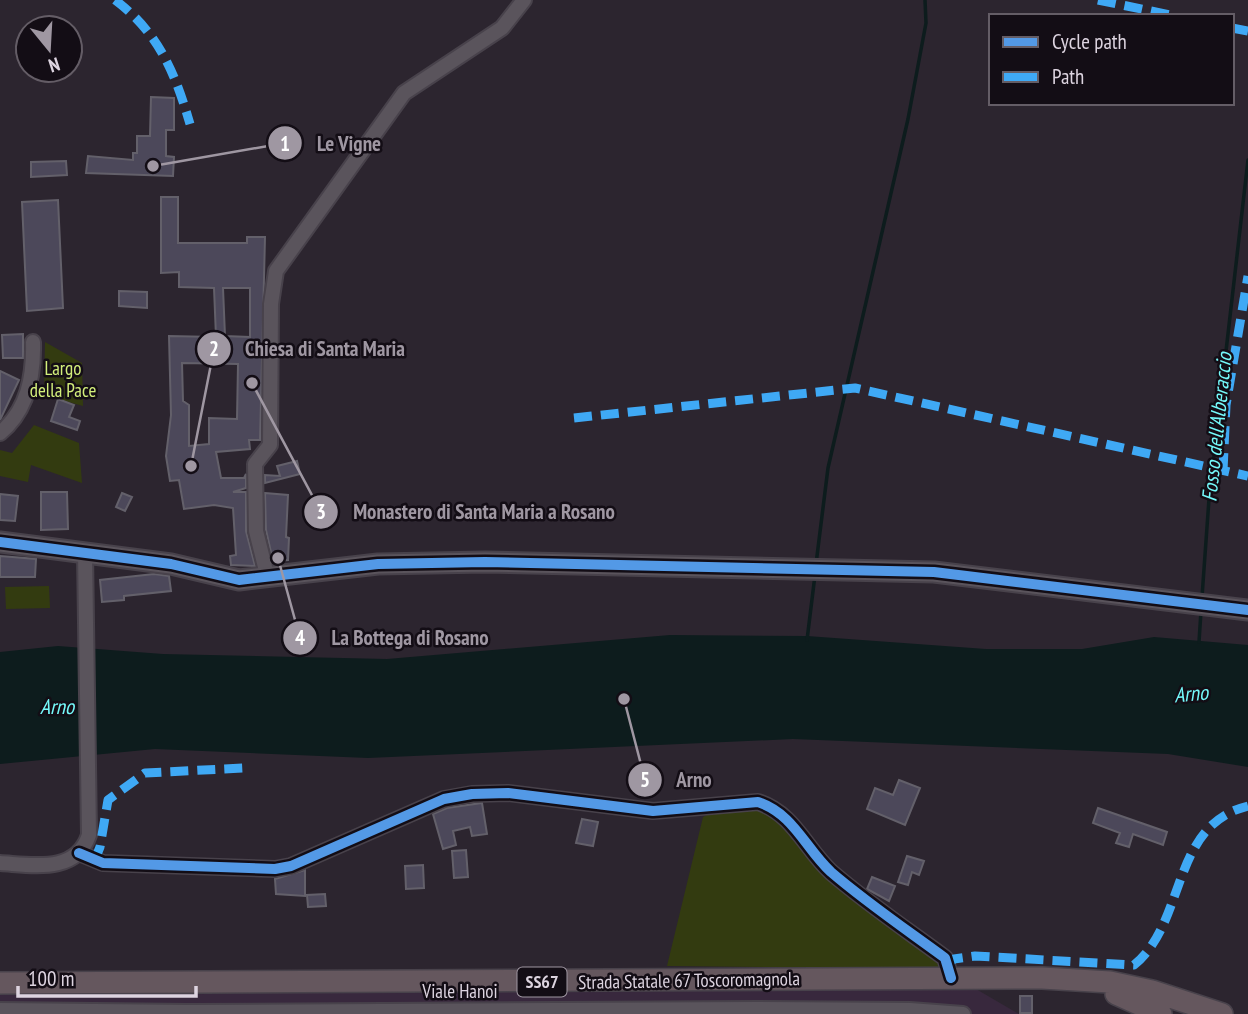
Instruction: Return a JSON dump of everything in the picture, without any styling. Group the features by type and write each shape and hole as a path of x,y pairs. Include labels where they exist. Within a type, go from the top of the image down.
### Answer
{"main road":[{"path":"0,542 171,564 233,579 378,564 485,562 933,572 1248,610"},
{"name":"Strada Statale 67 Toscoromagnola","path":"0,984 951,978 1110,982 1152,991 1222,1014"},
{"name":"Strada Statale 67 Toscoromagnola","path":"1084,982 1161,1014"}],"street":[{"path":"267,575 256,531 255,464 270,446 271,304 276,271 404,93 502,28 524,0"},
{"path":"0,433 19,411 31,382 33,342"},
{"path":"0,863 61,864 79,853 89,835 85,552"},
{"path":"79,853 103,863 275,869 291,866 444,799 472,794 508,793 653,811 758,802 772,806 788,818 828,869 945,958 951,978"},
{"name":"Viale Hanoi","path":"0,1010 352,1012 816,1009 963,1014"}],"shaded area":[{"path":"976,989 1019,1014 0,1014 0,990"}],"green space":[{"name":"Largo della Pace","path":"45,342 82,363 83,406 44,395"},
{"name":"Largo della Pace","path":"34,425 79,443 82,483 31,465 28,482 0,476 0,450 12,453"},
{"path":"49,586 50,608 6,609 5,587"},
{"path":"763,809 784,822 939,959 941,969 667,966 703,817 717,810"}],"water":[{"name":"Arno","path":"670,635 807,636 986,649 1082,649 1154,637 1248,645 1248,767 1168,754 793,739 368,758 155,749 0,764 0,652 58,646 163,654 387,659"}],"building":[{"path":"151,97 174,98 174,130 166,130 166,156 174,157 173,176 86,173 88,156 133,160 133,153 137,153 137,136 150,136"},
{"path":"66,161 67,175 31,177 31,162"},
{"path":"161,197 178,197 178,243 247,243 247,237 265,237 260,440 249,440 250,449 216,452 221,478 244,478 246,474 246,488 233,492 246,492 246,531 255,566 231,565 230,556 236,555 233,508 214,505 184,509 179,480 170,481 166,456 171,415 169,336 216,337 214,288 179,287 179,272 161,273","holes":["223,288 250,288 250,337 225,336","182,363 238,364 237,419 209,418 209,444 189,446 189,405 183,401"]},
{"path":"58,200 63,308 27,311 22,202"},
{"path":"119,291 147,292 147,308 119,306"},
{"path":"23,334 23,358 3,358 2,335"},
{"path":"0,371 19,380 0,420"},
{"path":"58,399 74,405 69,417 80,421 77,430 51,421"},
{"path":"297,461 300,474 265,483 265,475 280,476 277,466"},
{"path":"41,492 67,492 68,529 41,530"},
{"path":"122,493 132,497 125,511 116,507"},
{"path":"265,493 288,495 288,560 273,561 266,530"},
{"path":"0,494 18,496 15,521 0,520"},
{"path":"0,556 36,559 35,577 0,577"},
{"path":"154,574 169,576 171,591 124,596 124,600 102,602 100,580"},
{"path":"899,780 920,788 905,825 867,809 875,788 893,795"},
{"path":"482,803 487,834 472,836 470,827 453,831 456,845 443,849 433,814 447,808"},
{"path":"1098,808 1167,832 1163,845 1133,834 1129,847 1116,843 1120,833 1093,823"},
{"path":"582,819 598,822 593,846 576,843"},
{"path":"466,850 468,877 454,878 452,851"},
{"path":"907,856 924,861 919,875 912,872 908,885 898,882"},
{"path":"423,865 424,888 406,889 405,866"},
{"path":"305,870 305,896 276,894 275,879"},
{"path":"872,877 895,886 889,901 867,889"},
{"path":"325,894 326,906 308,907 307,895"},
{"path":"1020,996 1032,996 1032,1013 1020,1013"}],"waterway":[{"path":"816,564 828,468 908,119 926,23 925,0"},
{"name":"Fosso dell'Alberaccio","path":"1202,597 1209,499 1248,160"},
{"path":"807,640 815,575"},
{"name":"Fosso dell'Alberaccio","path":"1199,642 1201,611"}],"marked path":[{"path":"115,0 154,40 171,71 190,124"},
{"path":"1098,0 1165,14"},
{"path":"1234,28 1248,31"},
{"path":"1223,471 1226,405 1248,276"},
{"path":"574,418 855,388 1248,476"},
{"path":"94,862 100,847 108,800 145,773 243,768"},
{"path":"947,965 954,959 975,956 1134,965 1151,947 1163,925 1192,853 1205,833 1223,817 1248,806"}],"cycle path":[{"path":"0,542 171,564 239,580 378,564 485,562 934,572 1248,610"},
{"path":"79,853 103,863 275,869 291,866 444,799 472,794 508,793 653,811 758,802 770,807 790,823 831,872 945,958 951,978"}],"place":[{"name":"Le Vigne","path":"153,166"},
{"name":"Monastero di Santa Maria a Rosano","path":"252,383"},
{"name":"Chiesa di Santa Maria","path":"191,466"},
{"name":"La Bottega di Rosano","path":"278,558"},
{"name":"Arno","path":"624,699"}]}
